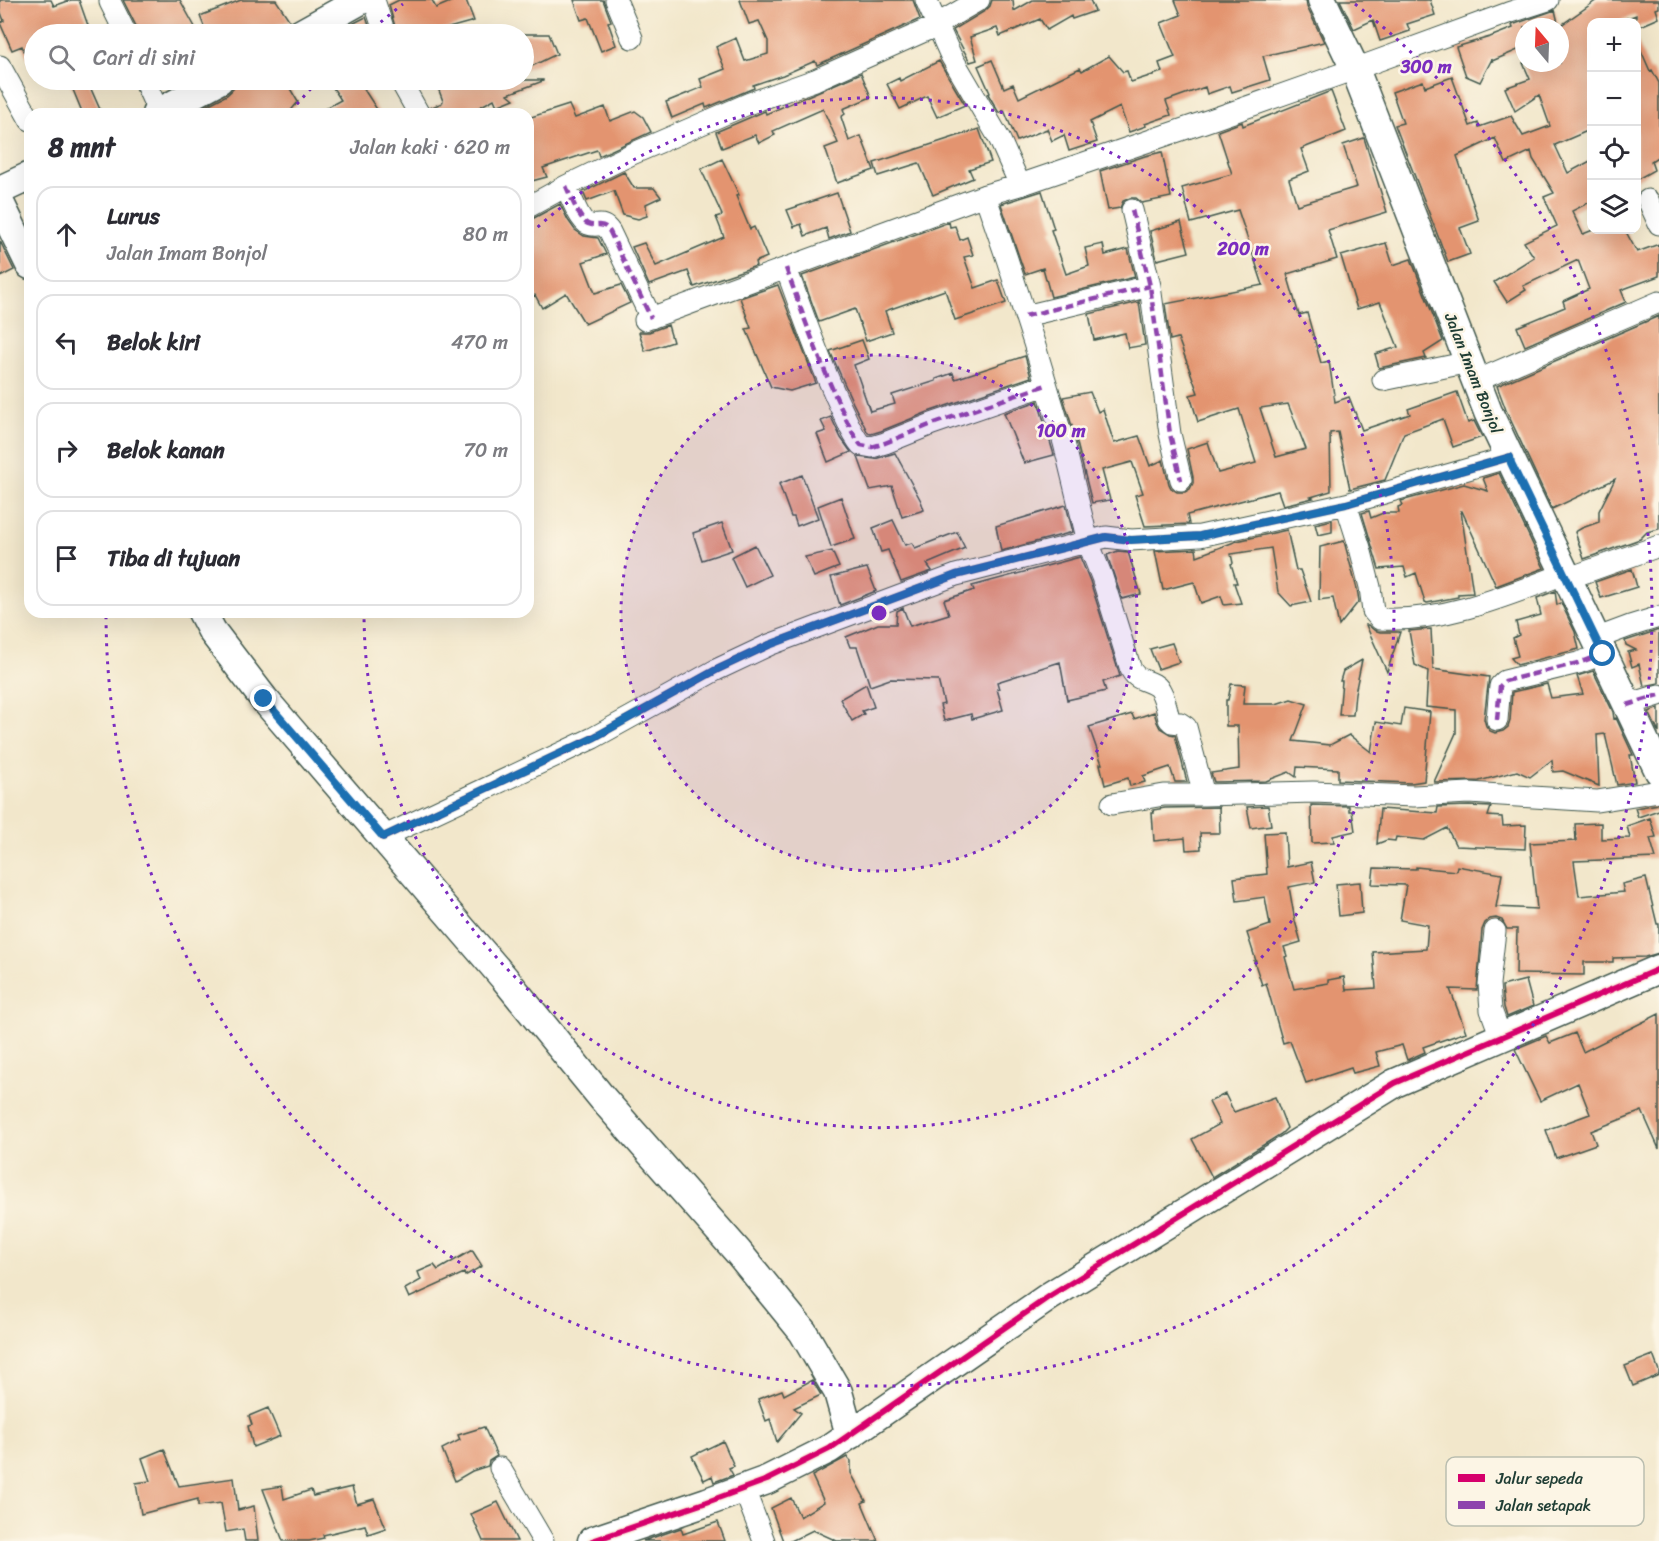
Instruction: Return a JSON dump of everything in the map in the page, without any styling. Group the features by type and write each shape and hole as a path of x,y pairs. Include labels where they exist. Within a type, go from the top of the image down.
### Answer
{"street":[{"path":"318,24 361,0"},
{"path":"374,0 382,24"},
{"path":"616,0 632,38"},
{"path":"926,0 951,56 999,138 1020,185"},
{"path":"534,204 632,154 750,103 815,80 937,24 980,0"},
{"name":"Jalan Imam Bonjol","path":"1322,0 1355,69 1488,412 1659,771"},
{"path":"566,186 582,219 589,224 602,224 610,232 648,319 985,195 1020,185 1355,69 1545,1"},
{"path":"110,2 121,24"},
{"path":"0,66 24,109"},
{"path":"150,90 160,108"},
{"path":"169,108 201,90"},
{"path":"408,90 416,108"},
{"path":"0,190 24,179"},
{"path":"985,195 1047,385 1088,542 1102,577 1132,673 1137,678 1150,682 1160,689 1169,718 1172,722 1186,727 1204,795"},
{"path":"1648,200 1659,224"},
{"path":"0,204 24,253"},
{"path":"1132,210 1150,285 1170,434 1181,480"},
{"path":"786,268 836,396 861,445 872,447 885,443 932,424 1047,385"},
{"path":"1025,316 1150,285"},
{"path":"1383,381 1472,372 1659,302"},
{"path":"383,837 593,738 716,670 769,645 956,575 1106,537 1131,540 1200,536 1346,504 1510,457"},
{"path":"1346,504 1370,587 1373,611 1380,619 1429,616 1479,604 1659,546"},
{"path":"1497,720 1500,686 1505,681 1568,666 1630,626 1659,617"},
{"path":"205,618 212,631 264,699 505,979 603,1099 738,1252 802,1332 838,1392 842,1440"},
{"path":"1627,705 1659,695"},
{"path":"1112,804 1164,795 1313,792 1413,796 1469,793 1596,801 1659,791"},
{"path":"1495,931 1489,984 1491,1010 1501,1037"},
{"path":"592,1541 767,1480 842,1440 1050,1296 1395,1083 1659,969"},
{"path":"500,1468 543,1541"},
{"path":"744,1489 764,1541"}],"building":[{"path":"0,0 51,0 54,6 71,0 79,0 87,24 24,24 24,51 22,46 12,50 0,23 4,21 0,10"},
{"path":"123,0 180,0 193,24 135,24"},
{"path":"241,0 276,0 290,21 281,24 203,24 200,16"},
{"path":"399,0 432,0 436,8 455,0 466,0 474,21 463,24 394,24 389,5"},
{"path":"574,0 603,0 611,21 608,22 616,45 601,51 588,18 581,20"},
{"path":"740,0 913,0 920,19 817,65 815,61 753,85 754,88 706,108 705,104 672,118 666,102 703,87 700,79 725,69 716,47 736,38 745,61 768,54 768,41 759,21 749,24"},
{"path":"992,0 1013,0 1014,11 1033,0 1090,0 1095,11 1072,19 1071,16 1047,30 1040,19 1000,36 997,28 970,37 977,60 970,62 953,30 985,11"},
{"path":"1175,0 1306,0 1307,7 1324,42 1263,56 1270,80 1232,92 1230,86 1207,94 1205,87 1166,101 1171,115 1129,132 1120,107 1090,122 1097,142 1069,151 1064,135 1052,141 1047,129 1017,141 1004,110 999,113 988,94 990,93 978,66 992,60 1004,88 1013,84 1019,98 1080,68 1082,71 1109,56 1123,72 1127,71 1131,82 1162,72 1159,63 1175,57 1161,23 1181,15"},
{"path":"1340,0 1430,0 1435,15 1407,24 1410,31 1380,41 1373,20 1354,29"},
{"path":"1597,0 1659,0 1659,8 1656,9 1659,18 1641,26 1641,18 1636,18 1636,15 1627,18 1587,18 1587,131 1555,145 1568,173 1587,163 1587,204 1572,211 1583,234 1627,234 1637,252 1659,244 1659,276 1621,290 1626,302 1525,346 1517,327 1565,307 1563,301 1589,289 1578,260 1523,286 1526,290 1507,302 1494,282 1534,257 1524,242 1557,226 1544,197 1554,193 1533,159 1531,151 1506,163 1495,138 1457,156 1479,221 1460,228 1470,254 1448,262 1395,125 1403,123 1392,92 1423,81 1425,87 1452,77 1470,126 1478,123 1479,127 1511,116 1523,136 1550,126 1539,95 1515,111 1505,88 1530,79 1527,72 1569,72 1569,20"},
{"path":"1555,10 1557,18 1532,18"},
{"path":"366,17 368,24 352,24"},
{"path":"1515,24 1515,51 1492,61 1492,59 1480,82 1466,76 1456,47 1513,28 1512,25"},
{"path":"534,34 549,34 557,54 534,65"},
{"path":"1641,50 1650,71 1652,70 1659,83 1659,156 1651,161 1654,170 1641,177"},
{"path":"939,61 965,105 937,117 927,96 900,109 887,84 899,78 900,81"},
{"path":"861,73 871,97 843,109 845,114 841,117 849,141 861,136 874,170 837,183 825,148 838,143 823,109 773,131 775,135 759,143 755,135 722,148 716,132 765,111 766,114"},
{"path":"534,80 543,81 534,84"},
{"path":"73,90 91,90 99,108 81,108"},
{"path":"232,90 291,90 298,102 293,108 202,108"},
{"path":"334,90 364,90 376,108 326,108 341,100"},
{"path":"439,90 519,90 508,94 514,99 497,106 494,99 478,108 430,108 443,101"},
{"path":"1331,91 1346,131 1301,149 1309,171 1289,179 1297,205 1357,187 1343,145 1364,138 1387,212 1328,230 1337,259 1287,274 1299,315 1307,313 1321,363 1329,361 1335,402 1349,397 1362,430 1410,414 1408,409 1457,392 1468,423 1474,421 1482,437 1453,447 1443,419 1404,433 1385,480 1350,489 1338,432 1330,433 1331,491 1283,505 1278,491 1187,515 1189,524 1145,526 1135,495 1143,493 1132,462 1102,470 1110,500 1092,503 1063,397 1090,392 1098,412 1103,409 1114,443 1139,436 1150,466 1163,460 1169,484 1177,492 1185,492 1193,483 1187,449 1208,442 1218,473 1256,463 1239,409 1198,422 1190,395 1198,393 1178,338 1170,340 1165,304 1263,285 1238,210 1191,223 1182,188 1232,174 1218,131 1242,122 1243,126","holes":["1288,404 1306,449 1276,457 1260,408"]},
{"path":"569,105 575,118 605,107 610,121 635,111 643,117 651,132 599,156 597,150 543,168 547,177 534,180 534,116"},
{"path":"979,129 991,162 969,169 973,178 933,195 919,163 878,176 874,163"},
{"path":"1162,152 1171,197 1142,203 1136,198 1130,198 1123,201 1120,208 1108,210 1100,171"},
{"path":"722,159 739,195 736,196 750,229 754,227 767,257 755,262 756,266 694,287 688,271 649,285 632,247 644,243 656,266 724,237 716,217 722,215 701,169"},
{"path":"624,172 634,188 654,188 661,197 646,204 647,216 638,219 623,215 614,191 587,201 583,192"},
{"path":"1042,191 1054,229 1051,230 1066,274 1089,266 1085,248 1103,244 1105,255 1128,249 1135,277 1051,297 1043,268 1025,274 1001,204"},
{"path":"837,193 850,231 829,239 826,228 805,236 801,224 794,227 787,210"},
{"path":"560,204 575,230 584,236 598,238 606,254 583,262 595,293 621,285 630,303 585,324 566,293 542,308 534,296 534,218"},
{"path":"949,222 950,227 955,226 960,240 967,237 973,255 964,257 975,288 998,280 1006,303 955,320 945,290 885,311 892,332 866,341 855,309 819,322 802,276"},
{"path":"1181,222 1189,252 1157,260 1150,231"},
{"path":"0,241 14,270 0,277"},
{"path":"1386,243 1393,265 1411,259 1443,341 1424,353 1426,358 1379,368 1375,354 1398,347 1380,302 1357,309 1341,256"},
{"path":"778,285 816,383 790,391 771,387 746,329 751,328 740,298"},
{"path":"1139,302 1145,345 1128,348 1125,333 1094,340 1089,314"},
{"path":"1659,316 1659,529 1647,532 1640,539 1584,559 1575,532 1599,522 1599,511 1615,479 1552,509 1497,386"},
{"path":"668,325 673,342 645,351 639,332 649,332"},
{"path":"862,340 869,359 854,365 870,411 895,404 892,395 936,381 936,379 953,373 955,379 1025,356 1031,377 871,434 868,433 853,403 830,351"},
{"path":"1038,401 1054,455 1024,463 1004,413"},
{"path":"831,417 851,452 828,462 817,434 826,431 821,421"},
{"path":"895,453 924,510 902,517 892,486 870,490 858,457 875,459"},
{"path":"1499,473 1544,568 1496,586 1461,511 1473,593 1458,594 1458,597 1427,603 1416,573 1407,577 1404,567 1379,569 1362,513 1369,511 1371,518 1383,513 1399,513 1398,507 1403,505 1401,501 1464,484 1488,491 1483,478"},
{"path":"802,475 818,518 797,526 794,517 791,517 779,484"},
{"path":"841,497 855,539 831,547 818,506"},
{"path":"1066,505 1073,532 1001,551 996,526"},
{"path":"893,520 905,545 912,543 915,548 957,532 965,548 927,564 932,571 901,582 888,550 881,552 873,528"},
{"path":"1332,520 1332,532 1318,535 1315,524"},
{"path":"722,523 732,550 702,560 693,533"},
{"path":"1287,530 1296,570 1300,570 1311,602 1291,606 1278,592 1271,548 1231,554 1233,563 1231,564 1237,583 1234,583 1241,603 1224,605 1221,596 1201,603 1194,582 1163,590 1155,551 1196,549 1197,556 1237,541"},
{"path":"1344,541 1359,601 1339,626 1333,598 1319,600 1320,547"},
{"path":"755,545 770,575 745,587 731,557"},
{"path":"832,551 839,567 814,577 805,557"},
{"path":"1118,551 1128,552 1141,594 1122,599 1107,555"},
{"path":"1080,557 1090,581 1120,676 1103,682 1106,691 1067,700 1060,662 997,682 1003,710 972,719 971,714 944,721 940,705 944,704 938,680 890,679 870,686 857,647 850,647 846,637 878,624 896,624 897,611 903,608 910,626 949,614 944,600 974,590 972,586"},
{"path":"867,568 876,591 840,605 831,577"},
{"path":"1632,569 1637,587 1601,598 1595,582"},
{"path":"1555,591 1557,605 1561,603 1575,632 1579,649 1517,665 1511,658 1518,656 1513,638 1519,635 1516,622 1541,615 1537,598"},
{"path":"1366,625 1380,632 1400,632 1387,672"},
{"path":"1431,629 1433,669 1489,677 1484,719 1486,726 1495,733 1508,727 1512,692 1547,684 1551,698 1583,694 1577,676 1593,671 1633,755 1630,755 1635,782 1617,785 1605,734 1597,735 1599,786 1563,771 1553,772 1552,760 1530,777 1517,771 1479,781 1434,782 1456,733 1456,710 1426,707 1428,671 1415,665 1409,631"},
{"path":"1659,630 1659,683 1644,686 1639,664 1632,667 1628,652 1636,650 1626,645 1625,641"},
{"path":"1172,643 1179,662 1158,669 1150,649"},
{"path":"1362,660 1353,715 1339,715 1342,681 1340,681 1343,671"},
{"path":"866,684 874,707 862,711 864,714 852,721 840,699"},
{"path":"1231,684 1245,685 1243,704 1276,704 1291,699 1307,704 1293,741 1330,745 1349,735 1371,752 1376,722 1401,726 1404,708 1430,712 1424,781 1411,783 1338,780 1338,769 1297,767 1296,777 1289,772 1266,781 1214,782 1211,773 1239,769 1238,726 1226,726 1226,700 1228,700"},
{"path":"1659,708 1659,733 1649,712"},
{"path":"1154,712 1160,728 1175,735 1187,782 1175,782 1170,767 1143,776 1145,782 1130,786 1128,778 1105,785 1100,764 1102,764 1089,727 1132,714 1134,719"},
{"path":"1659,804 1659,810 1638,817 1635,808"},
{"path":"1311,805 1349,806 1355,831 1333,836 1334,842 1312,843"},
{"path":"1268,806 1271,825 1251,828 1247,807"},
{"path":"1219,807 1220,833 1200,833 1201,849 1186,850 1185,838 1154,841 1153,810"},
{"path":"1438,807 1491,807 1488,816 1502,817 1503,826 1526,825 1525,849 1456,846 1447,828 1424,840 1396,837 1395,841 1387,840 1377,844 1380,809 1437,813"},
{"path":"1650,818 1656,837 1650,838 1656,858 1574,861 1579,896 1624,892 1622,884 1646,878 1657,924 1659,924 1659,953 1645,957 1613,958 1613,962 1584,962 1584,975 1516,974 1517,929 1507,929 1502,920 1490,919 1482,930 1477,990 1450,989 1466,1032 1423,1047 1425,1052 1407,1060 1402,1045 1376,1052 1380,1066 1353,1073 1351,1068 1306,1083 1290,1041 1283,1043 1266,983 1262,985 1247,933 1270,925 1265,897 1237,901 1234,878 1267,874 1264,833 1285,832 1287,867 1311,862 1315,882 1289,887 1301,942 1284,947 1294,989 1328,983 1328,980 1344,977 1346,990 1376,988 1373,952 1426,949 1428,925 1400,920 1406,885 1372,884 1374,868 1416,869 1416,867 1456,871 1457,866 1502,874 1496,907 1537,909 1530,843 1576,841 1575,824 1601,823 1601,839 1630,838 1627,826"},
{"path":"1360,882 1362,913 1339,916 1336,884"},
{"path":"1526,980 1533,1006 1507,1017 1502,986"},
{"path":"1659,1014 1659,1149 1642,1111 1591,1131 1596,1144 1556,1158 1546,1130 1590,1114 1578,1083 1540,1101 1515,1049 1546,1036 1550,1043 1575,1033 1583,1052"},
{"path":"1225,1094 1234,1112 1275,1097 1287,1128 1212,1177 1192,1139 1220,1124 1209,1102"},
{"path":"472,1250 482,1266 465,1276 464,1273 409,1298 405,1289 421,1280 418,1272 434,1265 438,1270"},
{"path":"1653,1355 1659,1375 1633,1386 1625,1366"},
{"path":"812,1380 821,1395 794,1408 801,1413 777,1442 770,1419 766,1421 758,1399 782,1390 784,1395"},
{"path":"268,1408 280,1436 253,1447 248,1426 252,1425 249,1416"},
{"path":"484,1427 497,1456 489,1461 488,1466 472,1471 455,1481 442,1449 460,1440 458,1435"},
{"path":"723,1441 734,1466 729,1468 733,1475 714,1482 712,1476 704,1480 692,1456"},
{"path":"164,1449 179,1486 234,1478 238,1510 254,1506 258,1541 245,1541 243,1529 226,1532 221,1503 198,1506 198,1499 141,1514 136,1483 150,1481 142,1458"},
{"path":"847,1457 851,1461 851,1473 866,1501 862,1503 878,1541 837,1541 813,1530 791,1541 783,1541 771,1508 791,1498 800,1517 824,1502 812,1476"},
{"path":"282,1486 284,1499 311,1490 313,1496 352,1487 357,1504 374,1499 386,1528 368,1534 365,1525 323,1535 324,1538 309,1541 283,1541 263,1489"},
{"path":"498,1502 517,1541 483,1541 471,1514"},
{"path":"718,1522 725,1541 643,1541 681,1528 683,1534"}],"marked path":[{"path":"566,186 585,222 591,225 602,225 610,232 651,318"},
{"path":"1132,210 1150,286 1170,434 1181,480"},
{"path":"786,268 826,374 850,427 861,445 872,447 885,443 932,424 1046,385"},
{"path":"1025,316 1150,286"},
{"path":"1497,720 1500,686 1505,681 1578,663 1603,654"},
{"path":"1627,705 1659,695"}],"cycle path":[{"path":"383,837 593,738 716,670 769,645 956,575 1106,537 1131,540 1200,536 1346,504 1510,457"},
{"path":"592,1541 767,1480 829,1449 1050,1296 1395,1083 1659,969"}],"route":[{"path":"264,699 383,837 593,738 716,670 769,645 956,575 1106,537 1131,540 1200,536 1346,504 1510,457 1603,654"}]}
